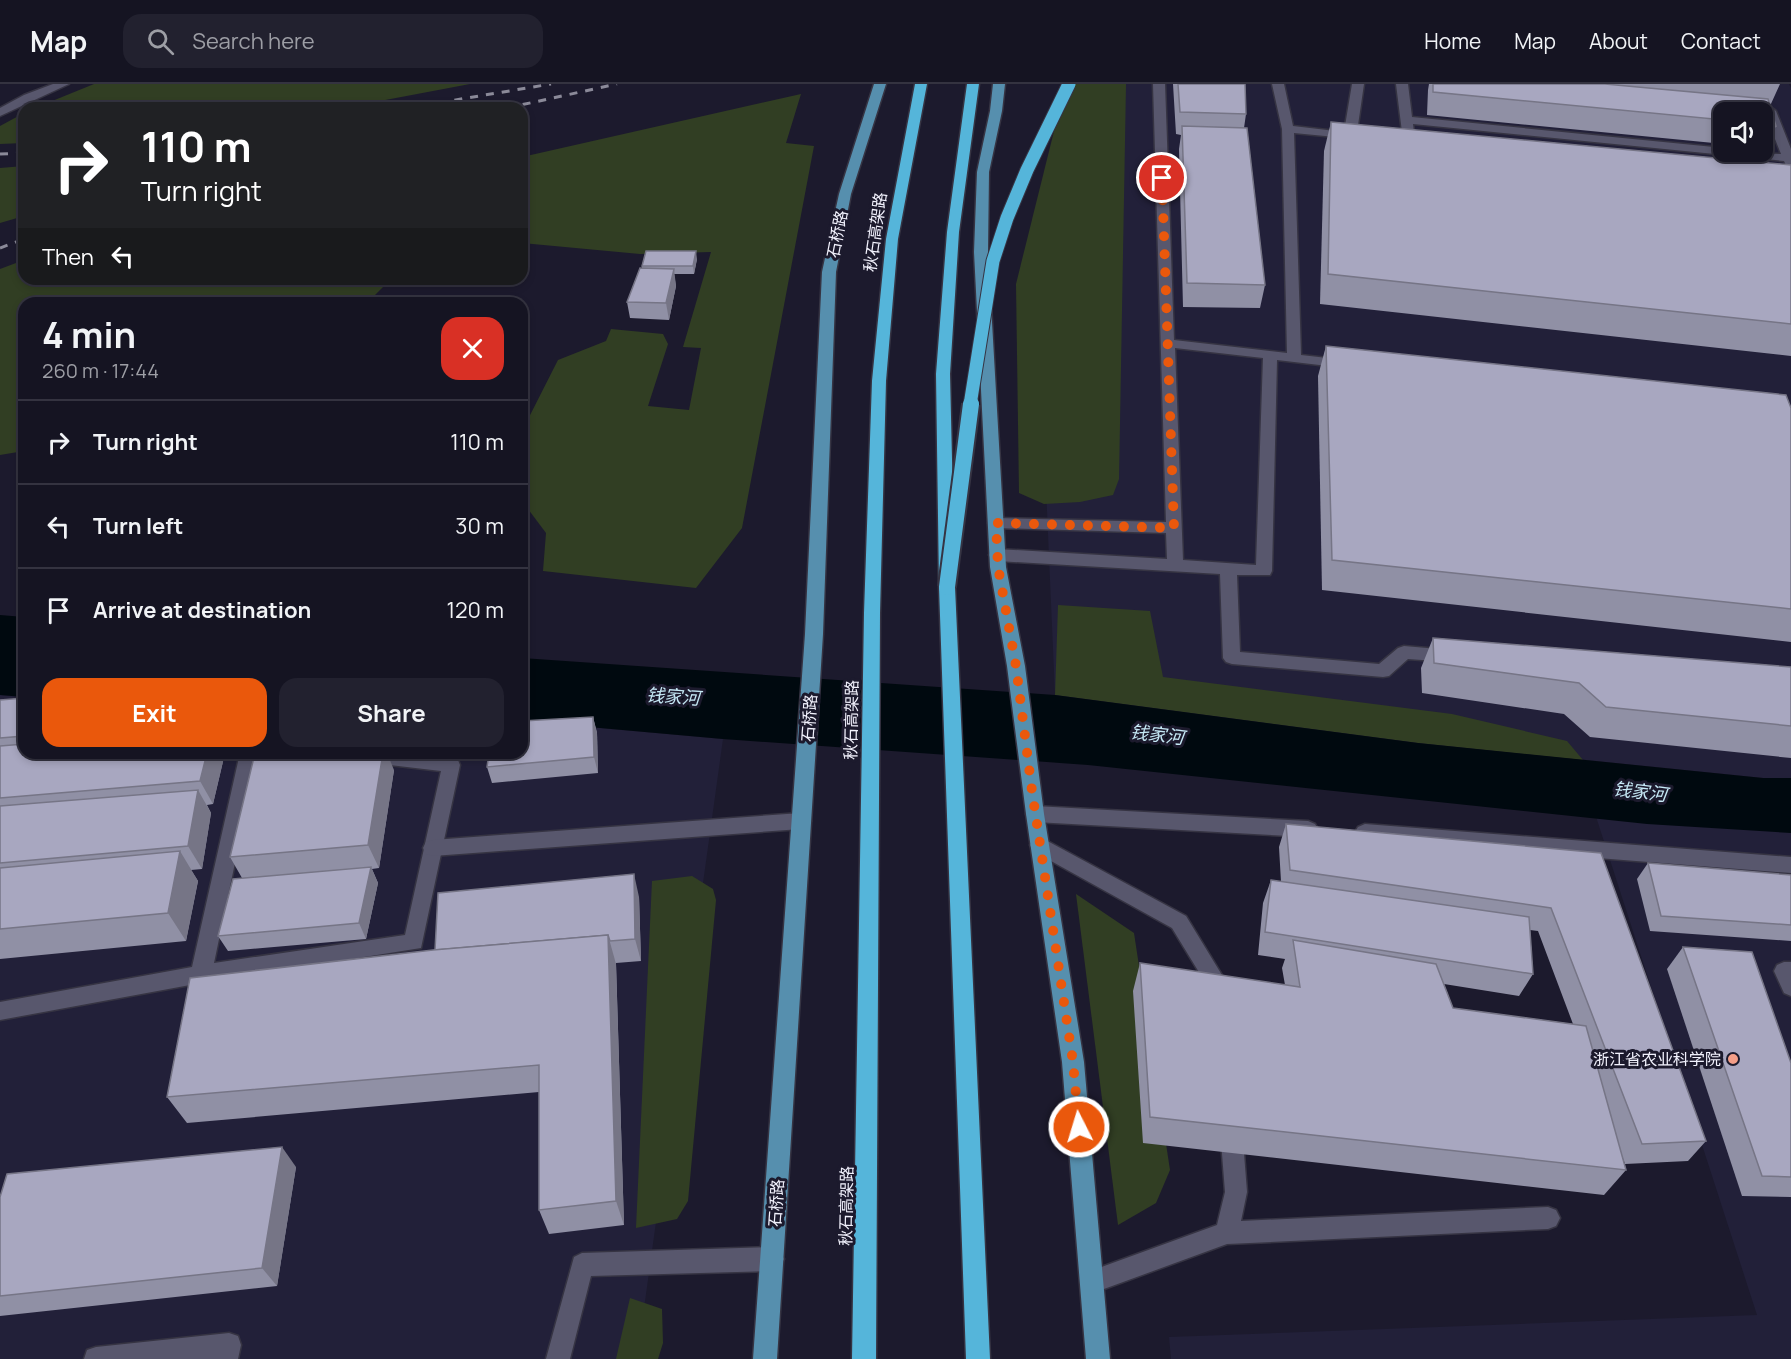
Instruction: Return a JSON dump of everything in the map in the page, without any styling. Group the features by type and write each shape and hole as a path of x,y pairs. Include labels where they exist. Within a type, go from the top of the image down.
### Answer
{"highway":[{"name":"秋石高架路","path":"864,1359 872,613 879,381 892,239 921,84"},
{"path":"973,84 953,232 943,374 947,587 978,1359"},
{"path":"947,587 972,392 993,261 1007,218 1027,170 1069,84"}],"main road":[{"name":"石桥路","path":"765,1359 814,634 829,272 844,194 880,84"},
{"path":"999,84 996,111 983,172 981,252 998,555 1073,1062 1098,1359"}],"street":[{"path":"19,102 63,84"},
{"path":"1159,84 1175,565"},
{"path":"1278,84 1288,129 1294,359"},
{"path":"1349,136 1358,84"},
{"path":"1399,142 1409,143 1402,84"},
{"path":"0,112 18,102"},
{"path":"1406,120 1790,161 1773,118"},
{"path":"1288,129 1369,138"},
{"path":"1168,344 1365,366"},
{"path":"998,555 1263,571 1270,356"},
{"path":"996,523 1174,528"},
{"path":"1228,568 1232,658 1383,671 1404,652 1462,657"},
{"path":"201,974 248,759"},
{"path":"0,1011 201,974 414,942 451,765 398,759"},
{"path":"1035,814 1323,829"},
{"path":"433,848 801,821"},
{"path":"1347,831 1791,865"},
{"path":"1040,845 1179,922 1218,985 1221,1019"},
{"path":"1791,971 1784,971 1791,987"},
{"path":"1227,1233 1236,1192 1229,1111"},
{"path":"1093,1281 1227,1233 1548,1218"},
{"path":"558,1359 582,1265 772,1259"},
{"path":"96,1359 229,1345 226,1359"}],"shaded area":[{"path":"1096,84 1789,84 1791,88 1791,778 1763,778 1418,743 1055,695 1037,281"},
{"path":"0,695 18,696 18,759 528,759 528,722 723,739 637,1359 0,1359"},
{"name":"浙江省农业科学院","path":"1589,795 1791,806 1791,1359 1171,1359 1169,1337 1757,1315"}],"green space":[{"path":"94,84 470,84 375,102 50,102"},
{"path":"1069,84 1126,84 1119,479 1113,495 1080,502 1044,504 1019,493 1016,284 1061,103"},
{"path":"801,94 786,143 814,146 742,528 696,588 543,571 546,533 528,509 528,419 558,360 606,341 611,329 663,334 668,344 648,406 689,410 701,348 683,347 711,252 640,254 528,244 528,156"},
{"path":"18,116 18,143 0,144 0,126"},
{"path":"18,166 18,218 0,223 0,168"},
{"path":"18,262 18,285 385,285 373,297 18,297 18,452 0,455 0,269"},
{"path":"1058,605 1150,611 1163,677 1452,714 1567,741 1583,760 1418,743 1055,695"},
{"path":"692,876 713,889 716,900 688,1201 677,1219 636,1228 652,881"},
{"path":"1076,894 1134,933 1170,1170 1156,1203 1118,1225"},
{"path":"630,1298 662,1309 663,1343 658,1359 616,1359"}],"water":[{"path":"0,615 18,616 18,696 0,695"},
{"name":"钱家河","path":"528,658 1055,695 1418,743 1763,778 1791,778 1791,833 1647,824 1088,765 723,739 528,722"}],"building":[{"path":"1178,84 1245,84 1246,114 1180,112"},
{"path":"1433,84 1605,84 1768,99 1769,102 1713,102 1713,119 1433,92"},
{"path":"1331,122 1713,158 1713,162 1791,165 1791,324 1328,274"},
{"path":"1182,126 1247,128 1265,285 1187,283"},
{"path":"646,251 696,251 693,266 642,266"},
{"path":"640,268 674,269 666,303 627,302"},
{"path":"1326,346 1786,395 1791,408 1791,609 1332,560"},
{"path":"1433,638 1791,667 1791,726 1606,707 1579,683 1434,663"},
{"path":"18,698 18,736 0,738 0,700"},
{"path":"593,717 594,757 487,767 488,759 528,759 528,721"},
{"path":"18,744 18,759 206,759 200,781 0,798 0,746"},
{"path":"254,759 382,759 368,845 230,857"},
{"path":"198,790 188,846 0,863 0,806"},
{"path":"1286,824 1601,853 1706,1141 1642,1144 1551,908 1290,870"},
{"path":"180,851 168,913 0,929 0,868"},
{"path":"1648,863 1791,875 1791,925 1661,916"},
{"path":"371,867 359,923 218,936 233,879"},
{"path":"634,874 635,939 610,941 608,935 435,950 438,893"},
{"path":"1271,880 1529,917 1533,974 1265,932"},
{"path":"608,935 616,1201 539,1210 539,1065 167,1097 190,978 433,950"},
{"path":"1293,940 1436,964 1453,1008 1586,1026 1626,1170 1150,1117 1140,963 1300,987"},
{"path":"1683,947 1752,952 1791,1063 1791,1177 1762,1176"},
{"path":"282,1147 262,1268 0,1296 0,1197 7,1174"}],"railway":[{"path":"443,102 551,84"},
{"path":"528,103 617,84"},
{"path":"0,154 18,153"},
{"path":"0,248 18,241"}],"place":[{"name":"浙江省农业科学院","path":"1733,1059"}],"route":[{"path":"1079,1127 1073,1062 1032,791 1016,666 998,567 996,523 1174,528 1162,178"}]}
